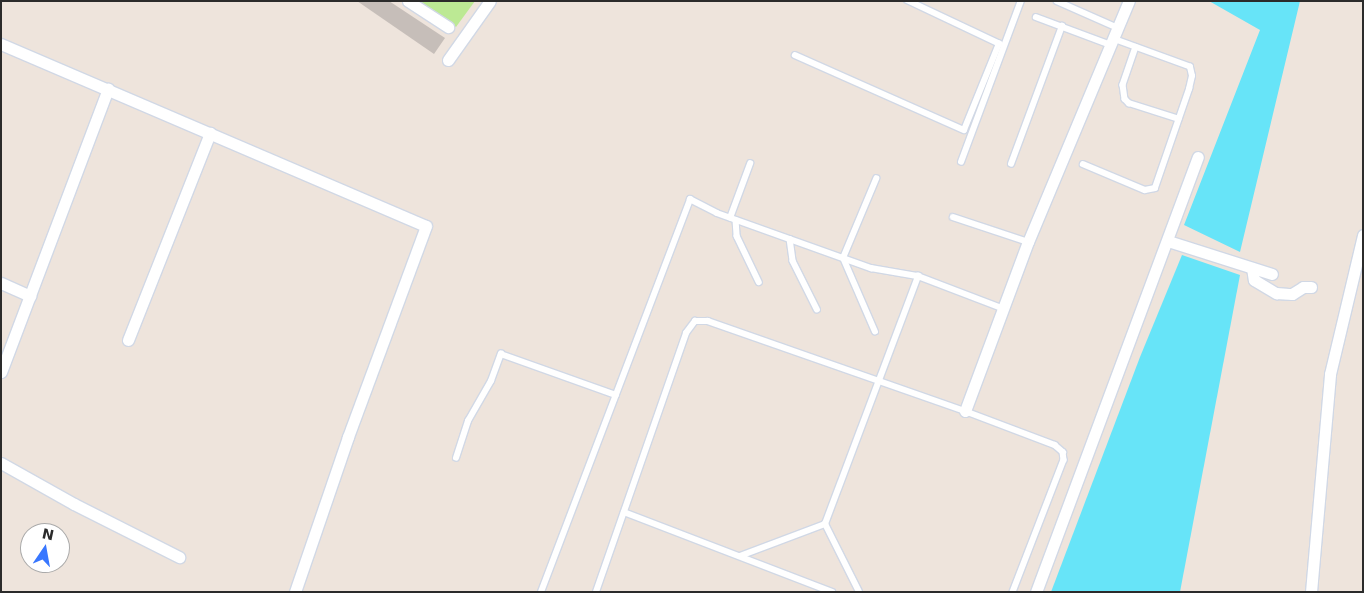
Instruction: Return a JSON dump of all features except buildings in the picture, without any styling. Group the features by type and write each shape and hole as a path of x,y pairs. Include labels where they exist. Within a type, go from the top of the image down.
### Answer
{"street":[{"path":"408,1 448,27"},
{"path":"448,60 490,1"},
{"path":"965,412 1028,242 1129,1"},
{"path":"1,44 426,226 348,437 295,592"},
{"path":"1,372 108,89"},
{"path":"128,340 210,133"},
{"path":"1036,592 1168,242 1198,157"},
{"path":"1311,592 1330,374 1363,235"},
{"path":"1168,242 1272,274"},
{"path":"1252,268 1254,280 1276,293 1292,294 1303,287 1311,287"},
{"path":"1,283 30,296"},
{"path":"1,463 74,504 179,557"}],"lane":[{"path":"794,55 964,130 999,44 908,1"},
{"path":"961,162 1021,1"},
{"path":"1057,1 1114,38 1136,48 1175,61 1190,68 1192,71 1189,89 1179,119 1157,183 1152,189 1142,189 1083,164"},
{"path":"1036,17 1062,26 1114,38"},
{"path":"1011,164 1062,26"},
{"path":"1136,48 1123,85 1125,99 1129,103 1179,119"},
{"path":"750,164 733,219 737,236 759,282"},
{"path":"875,332 844,258 876,179"},
{"path":"541,592 690,199 733,219 871,268 918,276 1002,308"},
{"path":"954,217 1028,242"},
{"path":"790,239 793,261 817,309"},
{"path":"859,592 825,524 918,276"},
{"path":"596,592 686,333 695,321 708,321 879,380 1055,445 1064,452 1064,460 1013,592"},
{"path":"456,458 468,421 491,381 501,354 616,395"},
{"path":"624,512 832,592"},
{"path":"740,556 825,524"}],"green space":[{"path":"418,1 475,1 456,27"}],"water":[{"path":"1209,1 1300,1 1240,252 1184,225 1260,30"},
{"path":"1182,255 1240,275 1180,592 1051,592 1140,357"}]}
